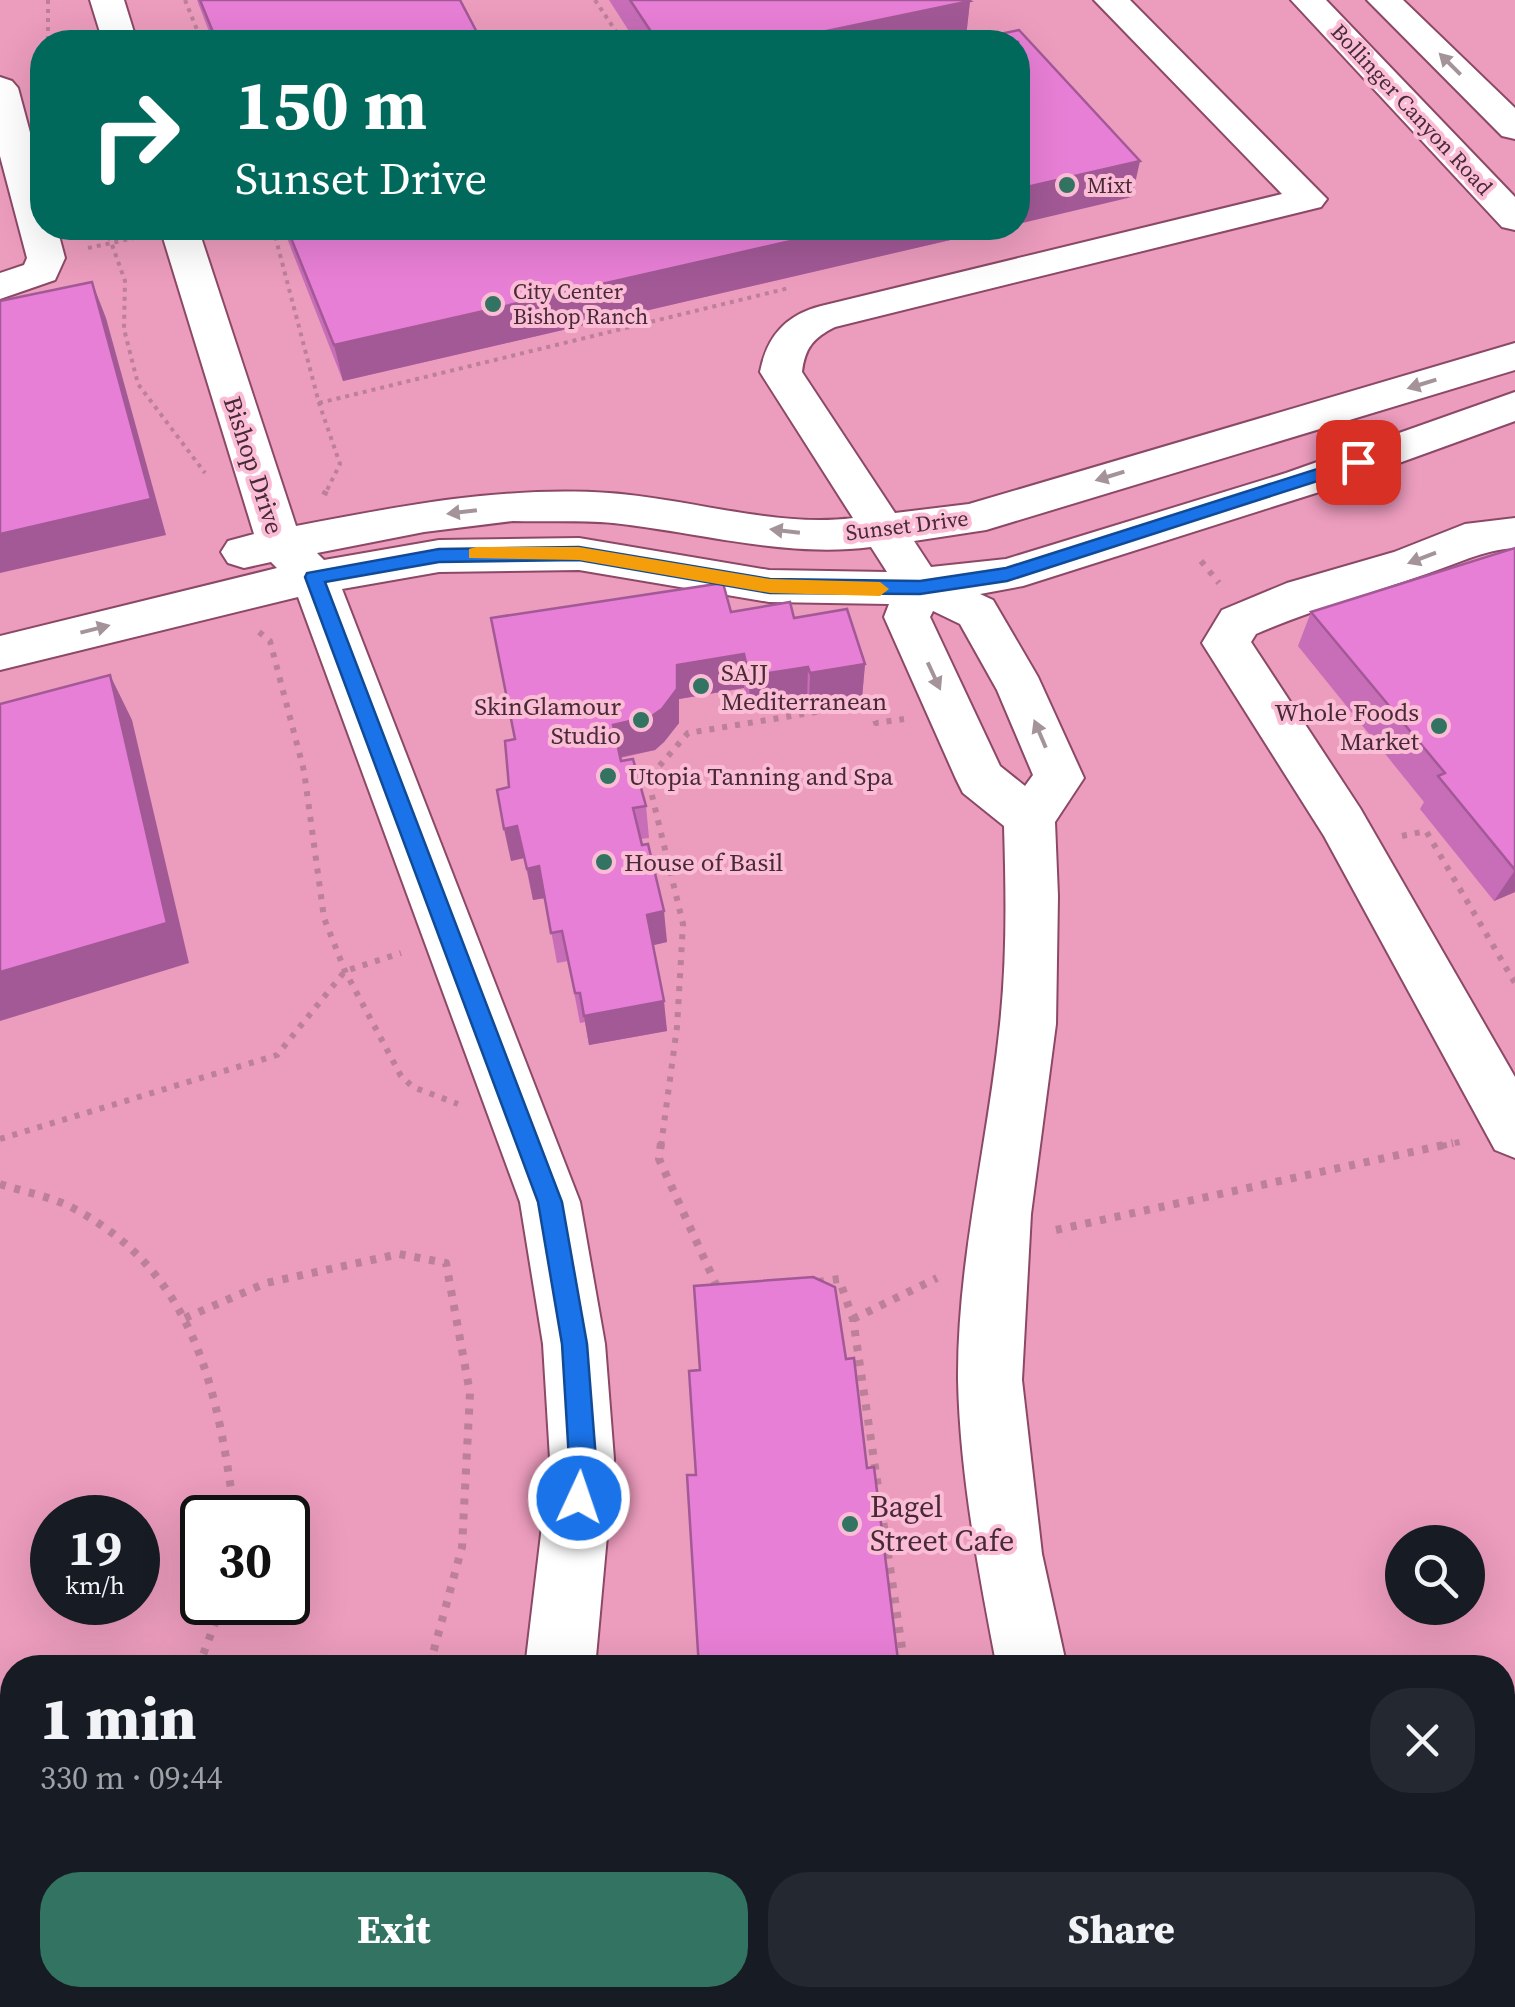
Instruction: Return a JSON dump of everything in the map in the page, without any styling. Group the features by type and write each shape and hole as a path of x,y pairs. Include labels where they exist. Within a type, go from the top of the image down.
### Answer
{"street":[{"path":"107,0 116,30"},
{"path":"1029,1655 1009,1554 990,1380 999,1241 1028,1024 1032,896 1029,818 1059,778 1021,690 977,612 920,587 781,372 784,347 799,328 821,318 1308,199 1111,0"},
{"name":"Bollinger Canyon Road","path":"1308,0 1515,219"},
{"path":"1384,0 1515,128"},
{"path":"0,88 30,198"},
{"path":"0,248 36,240"},
{"path":"0,287 41,272 46,258 41,240"},
{"name":"Bishop Drive","path":"183,240 297,561 550,1202 574,1344 582,1460 561,1655"},
{"name":"Sunset Drive","path":"297,561 424,518 514,506 610,508 797,533 882,532 970,519 1515,356"},
{"path":"0,613 297,561 439,556 579,554 770,586 920,587 1007,574 1301,483 1515,406"},
{"path":"1467,422 1515,418"},
{"path":"1514,1131 1356,842 1294,740 1226,644 1239,622 1303,595 1410,563 1480,535 1515,533"},
{"path":"0,652 256,588 297,561"},
{"path":"920,587 907,617 981,779 1029,818"}],"path":[{"path":"48,0 48,30"},
{"path":"185,0 197,30"},
{"path":"595,0 615,30"},
{"path":"951,13 966,30"},
{"path":"79,250 124,240"},
{"path":"275,240 319,403 340,464 323,496"},
{"path":"319,403 797,286"},
{"path":"720,1293 659,1159 677,1028 683,924 648,779 688,734 871,703 876,723 918,717"},
{"path":"0,1139 277,1054 345,972 401,1076 413,1087 524,1131"},
{"path":"853,1319 945,1274 938,1252 1514,1131"},
{"path":"0,1184 72,1208 142,1253 199,1339 225,1434 233,1495"},
{"path":"185,1318 266,1283 400,1254 446,1263 470,1393 462,1547 433,1655"},
{"path":"800,1284 839,1279 853,1319 903,1655"},
{"path":"203,1655 214,1625"}],"shaded area":[{"path":"0,0 1515,0 1515,1655 0,1655"}],"building":[{"path":"200,0 460,0 476,30 212,30"},
{"path":"630,0 970,1 831,30 650,30"},
{"path":"1030,42 1140,161 1030,186"},
{"path":"292,240 795,240 334,345"},
{"path":"92,282 151,499 0,534 0,301"},
{"name":"Whole Foods Market","path":"1515,548 1515,870 1438,776 1445,773 1311,612"},
{"path":"723,583 731,612 790,602 794,618 847,609 865,664 810,673 808,667 749,676 744,654 677,665 677,689 662,709 652,716 613,725 621,761 633,759 646,806 633,808 642,845 648,844 664,911 647,915 664,1001 584,1016 562,931 551,933 539,866 527,869 517,826 504,829 497,790 509,787 505,741 515,739 491,618"},
{"path":"110,675 167,923 0,972 0,704"},
{"path":"813,1277 835,1287 846,1359 854,1358 867,1468 874,1467 897,1655 698,1655 687,1475 696,1475 689,1371 700,1370 694,1286"}],"slow traffic":[{"path":"476,554 579,554 770,586 880,589"}],"place":[{"name":"Mixt","path":"1067,185"},
{"name":"City Center Bishop Ranch","path":"493,304"},
{"name":"SAJJ Mediterranean","path":"701,686"},
{"name":"SkinGlamour Studio","path":"641,720"},
{"name":"Whole Foods Market","path":"1439,726"},
{"name":"Utopia Tanning and Spa","path":"608,776"},
{"name":"House of Basil","path":"604,862"},
{"name":"Bagel Street Cafe","path":"850,1524"}],"route":[{"path":"579,1498 582,1460 574,1344 550,1202 314,577 439,556 579,554 770,586 920,587 1007,574 1358,462"}]}
